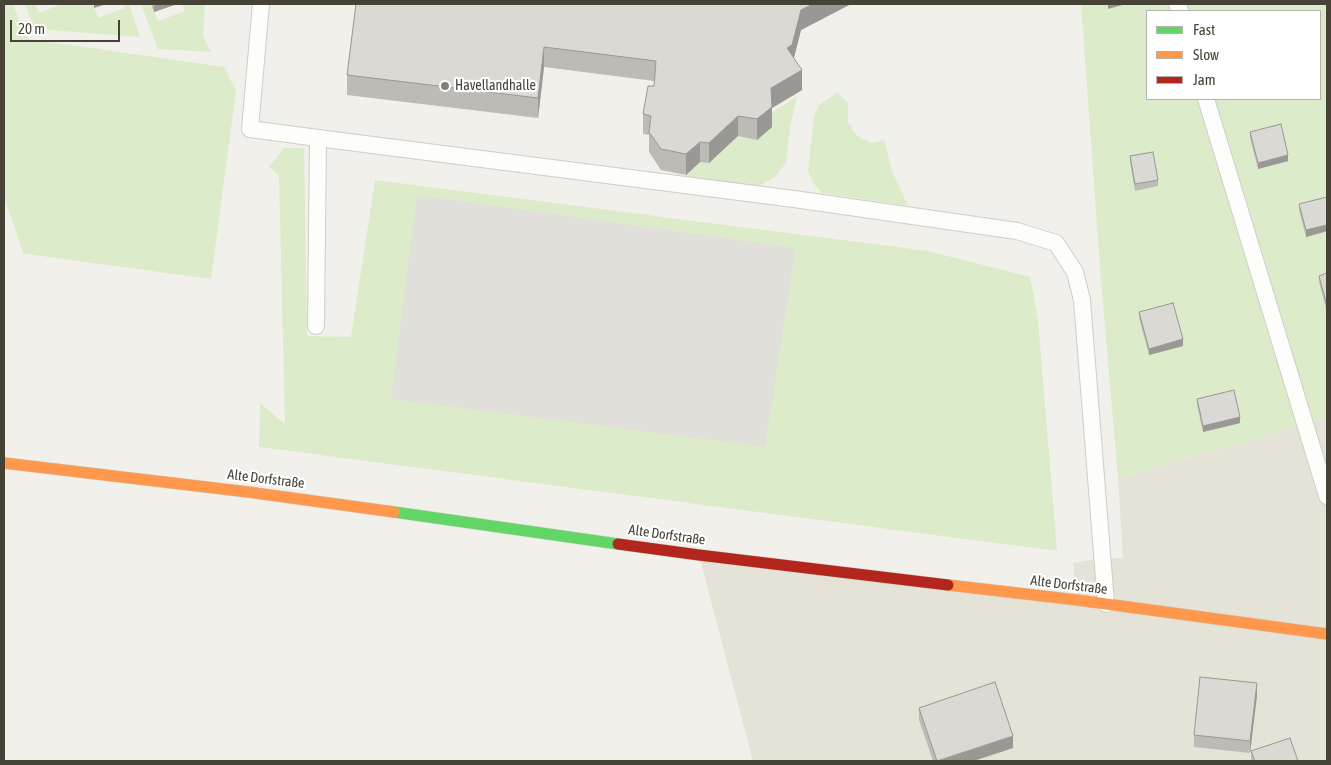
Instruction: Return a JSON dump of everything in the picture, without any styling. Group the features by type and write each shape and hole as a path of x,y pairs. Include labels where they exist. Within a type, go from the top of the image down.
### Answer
{"street":[{"name":"Alte Dorfstraße","path":"4,463 295,498 699,555 1106,604 1327,634"}],"lane":[{"path":"262,4 250,129 794,199 1017,231 1056,243 1075,272 1082,300 1106,604"},
{"path":"1206,100 1327,496"},
{"path":"316,326 318,138"}],"shaded area":[{"path":"417,195 796,248 765,447 391,399"},
{"path":"1327,418 1327,761 753,761 699,555 1077,600 1073,563 1102,558 1123,558 1118,478"}],"green space":[{"path":"4,4 13,4 24,34 29,39 224,67 236,91 211,279 24,255 4,197"},
{"path":"25,4 35,4 39,13 62,4 93,4 98,18 125,8 124,4 129,4 140,37 35,29"},
{"path":"141,4 151,4 158,21 185,11 182,4 205,4 203,36 211,52 158,49"},
{"path":"1081,4 1327,4 1327,418 1118,478 1101,280"},
{"path":"837,92 848,103 848,122 857,136 871,143 884,140 892,171 908,206 822,193 813,183 808,171 814,117 818,106"},
{"path":"797,96 790,127 786,163 775,177 760,185 737,188 681,179 700,162 709,163 738,136 757,139 772,127 772,113"},
{"path":"284,148 304,148 307,336 351,337 375,180 928,251 1030,277 1038,320 1057,551 259,447 260,403 285,424 279,176 269,167","holes":["532,212 796,249 764,447"]}],"building":[{"name":"Havellandhalle","path":"356,4 813,4 801,10 792,45 787,48 802,70 771,88 772,107 757,119 738,116 709,143 700,142 686,154 661,149 649,132 651,116 643,114 648,86 654,86 656,61 544,47 538,98 347,75"},
{"path":"1281,124 1288,155 1258,163 1250,132"},
{"path":"1153,152 1158,180 1135,184 1130,156"},
{"path":"1327,197 1327,225 1306,230 1299,204"},
{"path":"1327,273 1327,306 1319,276"},
{"path":"1173,303 1183,339 1149,349 1139,312"},
{"path":"1234,390 1240,417 1203,426 1197,399"},
{"path":"1200,677 1257,683 1250,741 1194,735"},
{"path":"995,682 1013,736 937,761 919,708"},
{"path":"1290,738 1298,761 1255,761 1251,751"}],"traffic: fast":[{"path":"394,512 618,544"}],"traffic: slow":[{"path":"4,463 248,492 394,512"},
{"path":"948,585 1077,600 1327,634"}],"traffic: jam":[{"path":"618,544 948,585"}],"place":[{"name":"Havellandhalle","path":"445,86"}]}
